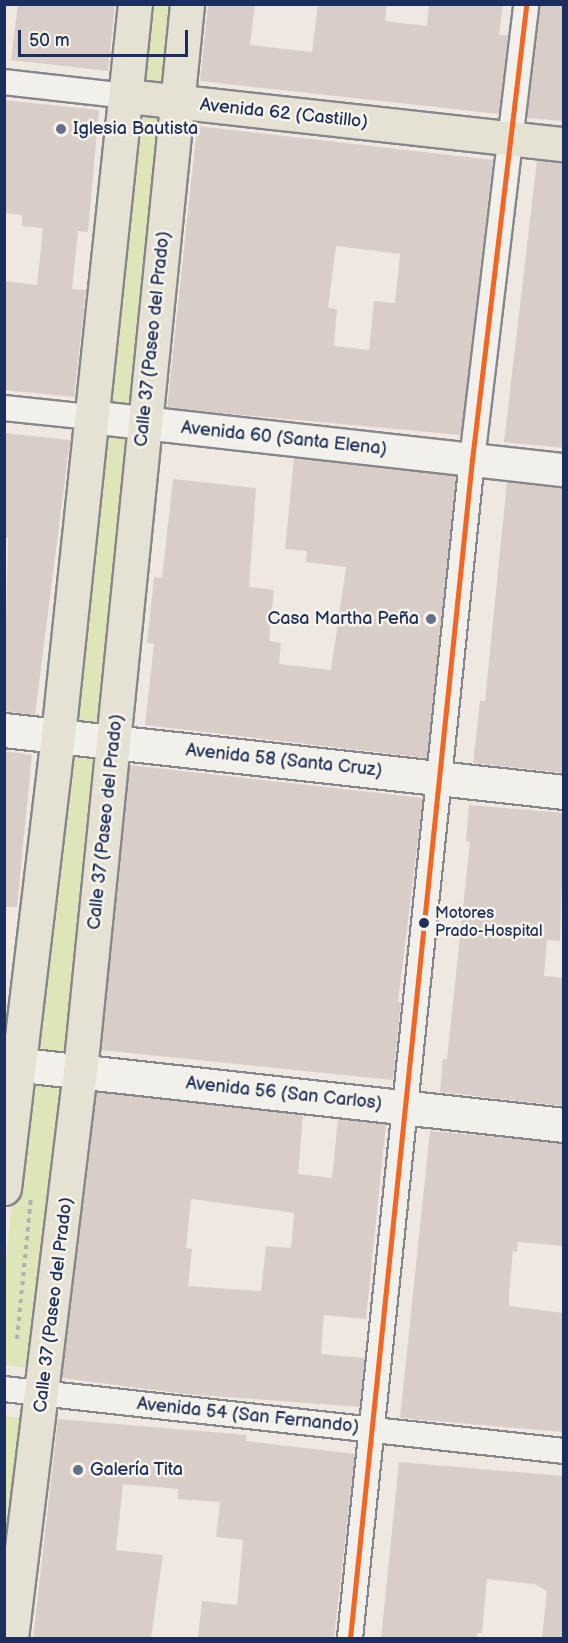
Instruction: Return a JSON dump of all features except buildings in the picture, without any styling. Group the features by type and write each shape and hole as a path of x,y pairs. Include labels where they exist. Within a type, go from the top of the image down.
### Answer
{"main road":[{"path":"4,1188 12,1064 58,736 89,417 127,96 135,4"},
{"name":"Calle 37 (Paseo del Prado)","path":"11,1638 44,1393 80,1071 187,4"},
{"name":"Avenida 62 (Castillo)","path":"127,96 564,144"},
{"name":"Avenida 58 (Santa Cruz)","path":"4,730 564,792"},
{"name":"Avenida 56 (San Carlos)","path":"12,1064 564,1125"}],"street":[{"path":"350,1638 403,1107 440,778 472,460 526,4"},
{"name":"Avenida 62 (Castillo)","path":"4,82 127,96"},
{"name":"Avenida 60 (Santa Elena)","path":"4,408 564,470"},
{"name":"Avenida 54 (San Fernando)","path":"4,1389 564,1451"}],"green space":[{"path":"145,5 178,5 33,1368 5,1365 5,1268"},
{"path":"5,1416 27,1419 5,1604"}],"transit line":[{"path":"350,1638 472,460 526,4"}],"place":[{"name":"Iglesia Bautista","path":"61,129"},
{"name":"Casa Martha Peña","path":"431,619"},
{"name":"Motores Prado-Hospital","path":"424,923"},
{"name":"Galería Tita","path":"78,1470"}]}
